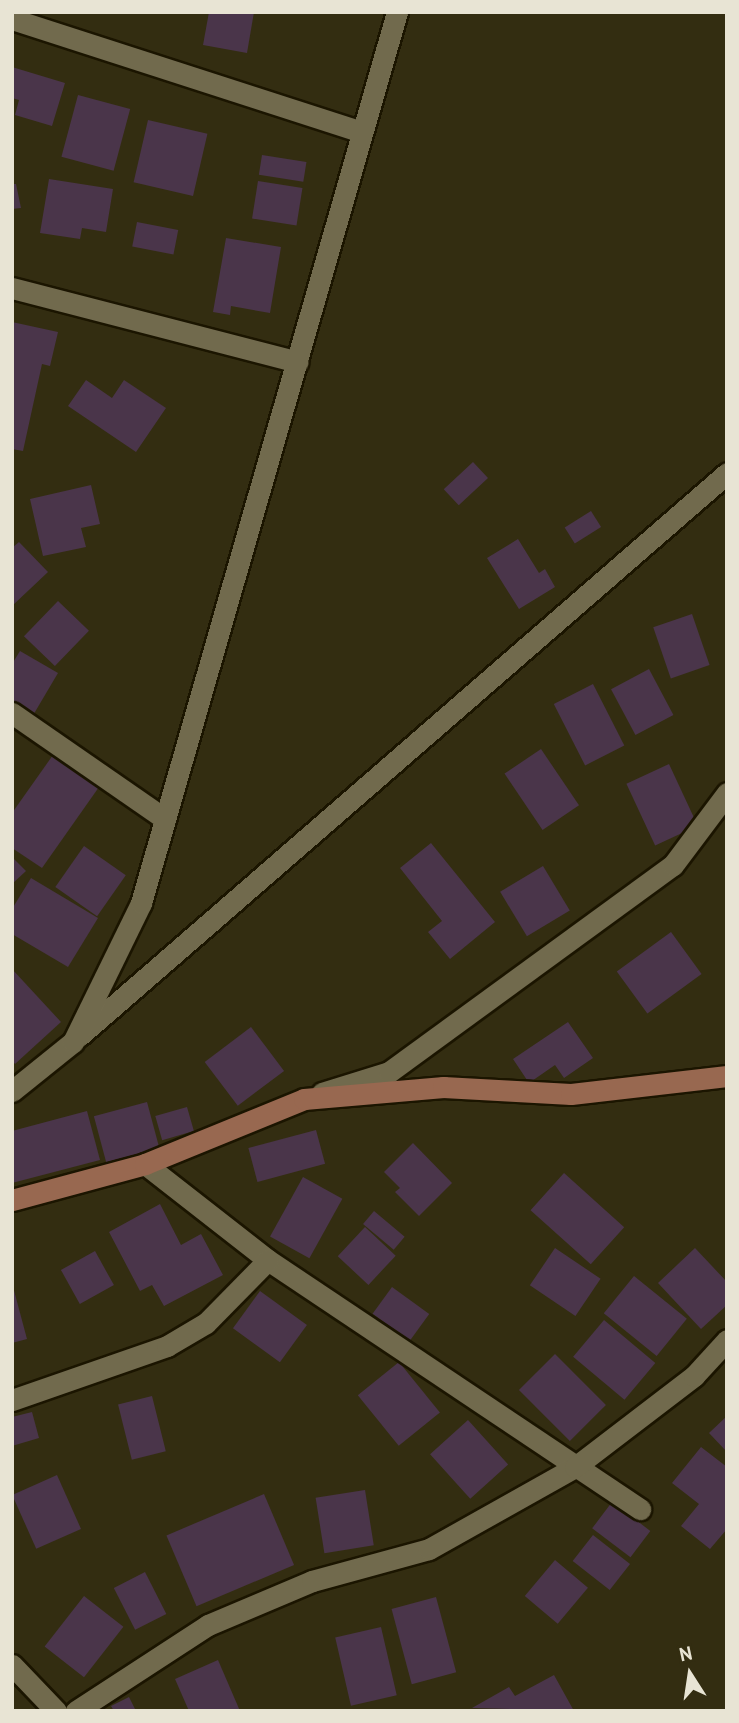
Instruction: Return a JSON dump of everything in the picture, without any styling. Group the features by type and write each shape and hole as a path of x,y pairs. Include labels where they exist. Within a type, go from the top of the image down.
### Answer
{"street":[{"path":"73,1042 141,903 397,12"},
{"path":"12,19 361,132"},
{"path":"12,288 298,362"},
{"path":"12,1091 73,1042 727,473"},
{"path":"12,713 165,819"},
{"path":"12,1200 145,1164 304,1099 389,1072 673,865 727,793"},
{"path":"304,1099 443,1087 571,1094 727,1076"},
{"path":"145,1164 268,1260 640,1509"},
{"path":"12,1400 167,1346 205,1323 268,1260"},
{"path":"76,1711 208,1625 312,1581 429,1549 575,1466 694,1376 727,1340"},
{"path":"12,1665 57,1711"}],"building":[{"path":"209,12 254,12 247,53 203,45"},
{"path":"12,67 65,83 52,126 15,115 19,100 12,98"},
{"path":"78,95 130,109 114,171 61,157"},
{"path":"148,120 207,134 193,196 134,182"},
{"path":"262,155 306,162 303,182 259,175"},
{"path":"49,179 113,189 106,232 82,228 80,239 40,233"},
{"path":"258,181 302,188 297,226 252,219"},
{"path":"12,184 16,184 21,208 12,209"},
{"path":"137,222 178,230 173,255 132,247"},
{"path":"226,238 281,247 270,313 231,306 230,315 213,312"},
{"path":"12,322 58,332 50,366 42,364 23,451 12,449"},
{"path":"86,380 112,398 124,380 166,408 136,452 68,406"},
{"path":"473,462 488,478 459,505 444,489"},
{"path":"91,485 100,524 81,528 86,547 43,556 30,499"},
{"path":"591,511 601,527 575,544 565,527"},
{"path":"518,539 539,573 545,569 555,587 519,609 487,558"},
{"path":"19,542 48,572 12,606 12,548"},
{"path":"58,601 89,631 55,666 24,636"},
{"path":"692,614 710,665 671,678 653,627"},
{"path":"20,651 58,673 32,717 12,705 12,664"},
{"path":"649,669 673,715 635,735 611,689"},
{"path":"593,684 624,745 585,765 554,704"},
{"path":"541,749 579,805 543,830 505,774"},
{"path":"53,755 99,787 42,868 12,848 12,813"},
{"path":"669,764 698,826 655,845 626,784"},
{"path":"431,843 495,922 450,959 428,932 442,921 400,868"},
{"path":"84,846 126,875 97,916 55,887"},
{"path":"12,857 26,871 12,884"},
{"path":"543,866 570,911 527,936 500,892"},
{"path":"31,878 98,918 68,967 12,934 12,909"},
{"path":"671,932 702,974 647,1013 617,971"},
{"path":"12,969 61,1022 15,1064 12,1060"},
{"path":"568,1022 593,1058 564,1078 555,1065 529,1083 513,1059"},
{"path":"251,1027 284,1071 238,1106 205,1062"},
{"path":"147,1102 160,1151 107,1165 94,1116"},
{"path":"187,1107 194,1131 162,1140 155,1116"},
{"path":"87,1111 100,1160 12,1183 12,1131"},
{"path":"316,1130 325,1164 257,1182 248,1148"},
{"path":"413,1143 452,1183 419,1216 395,1192 400,1188 384,1172"},
{"path":"564,1173 624,1227 591,1264 531,1210"},
{"path":"303,1177 342,1199 309,1258 270,1236"},
{"path":"160,1204 181,1245 201,1234 223,1275 164,1306 152,1285 140,1291 109,1232"},
{"path":"374,1211 405,1237 394,1250 363,1224"},
{"path":"365,1227 396,1256 368,1285 338,1256"},
{"path":"555,1248 601,1279 575,1316 530,1285"},
{"path":"695,1248 727,1282 727,1305 701,1329 658,1283"},
{"path":"95,1251 114,1285 80,1304 61,1270"},
{"path":"634,1276 687,1319 657,1356 604,1313"},
{"path":"12,1283 27,1339 12,1343"},
{"path":"392,1287 429,1314 410,1341 373,1314"},
{"path":"260,1291 307,1325 280,1362 233,1328"},
{"path":"604,1320 655,1363 624,1400 573,1357"},
{"path":"555,1354 606,1405 570,1441 519,1390"},
{"path":"399,1362 440,1413 399,1446 358,1395"},
{"path":"152,1396 166,1451 132,1460 118,1404"},
{"path":"32,1412 39,1438 12,1446 12,1417"},
{"path":"727,1416 727,1452 709,1433"},
{"path":"468,1420 508,1465 470,1499 430,1454"},
{"path":"701,1447 727,1467 727,1529 710,1549 681,1526 699,1504 672,1483"},
{"path":"57,1475 81,1529 36,1549 12,1495"},
{"path":"365,1490 374,1545 324,1553 316,1498"},
{"path":"264,1494 294,1565 197,1606 166,1535"},
{"path":"612,1502 650,1531 630,1557 592,1528"},
{"path":"593,1535 630,1564 610,1590 573,1561"},
{"path":"555,1560 588,1588 558,1624 525,1596"},
{"path":"145,1572 166,1614 135,1630 114,1588"},
{"path":"84,1596 123,1627 84,1677 45,1646"},
{"path":"436,1597 456,1672 412,1684 392,1609"},
{"path":"381,1627 397,1695 351,1706 335,1638"},
{"path":"218,1660 240,1711 189,1711 175,1679"},
{"path":"554,1675 574,1711 472,1708 509,1687 515,1696"},
{"path":"129,1697 136,1711 114,1711 111,1706"}]}
